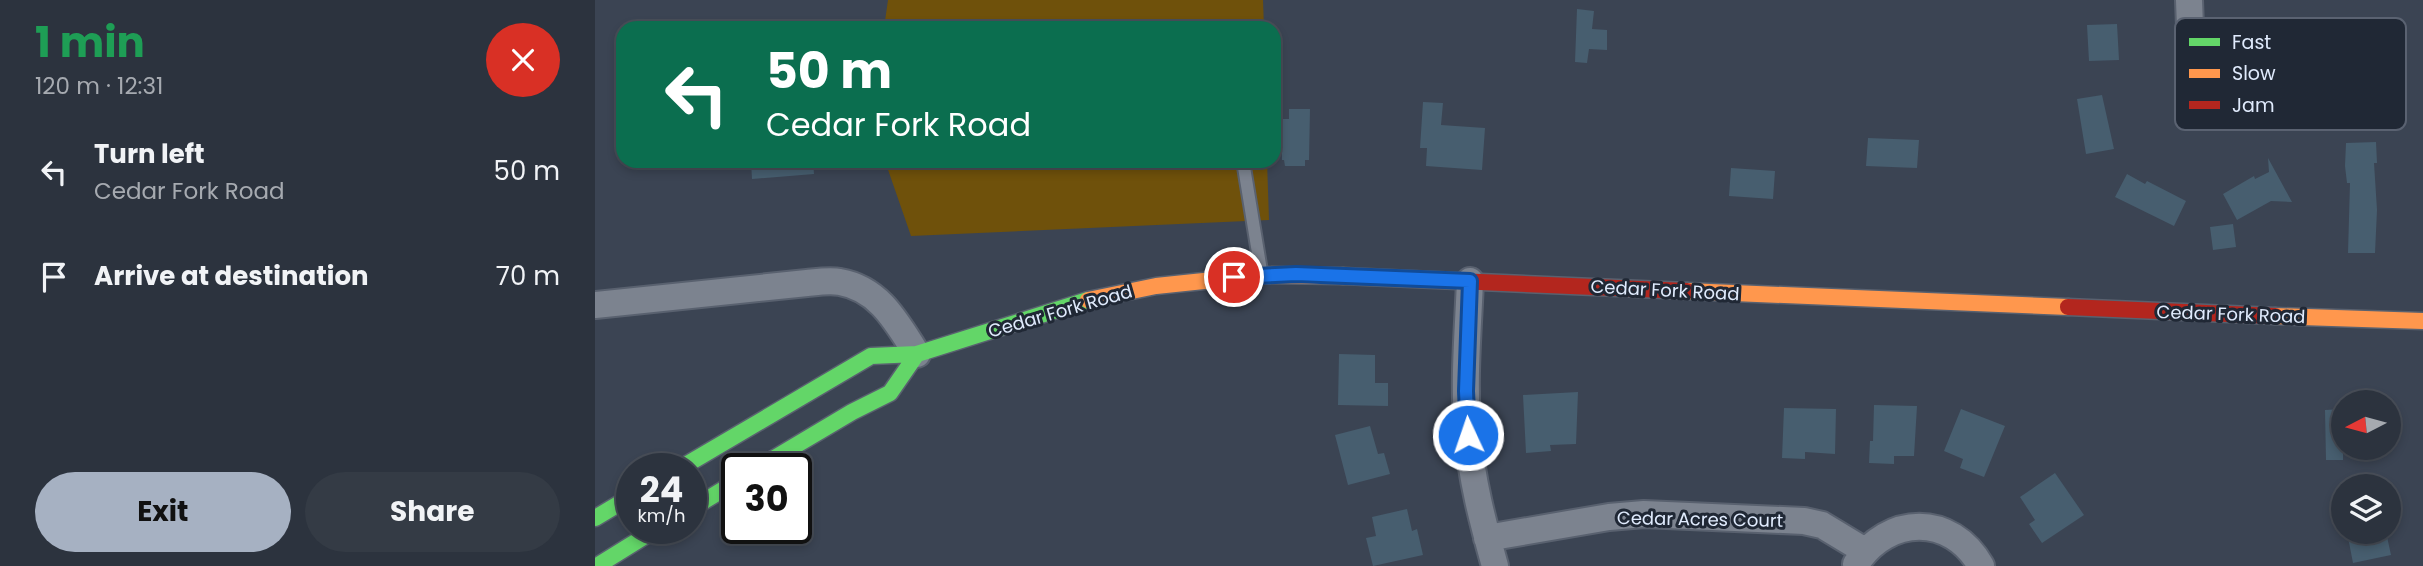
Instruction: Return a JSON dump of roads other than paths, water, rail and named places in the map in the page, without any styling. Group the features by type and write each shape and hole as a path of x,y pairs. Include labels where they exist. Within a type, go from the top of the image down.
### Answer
{"street":[{"path":"2189,0 2190,18"},
{"name":"Cedar Fork Road","path":"705,453 871,356 917,354 1100,296 1156,286 1261,275 1358,276 2423,321"},
{"path":"1470,281 1466,391 1468,435 1474,480 1495,566"},
{"path":"595,305 839,282 867,291 883,303 917,354 890,393 783,453"},
{"path":"595,517 616,505"},
{"name":"Cedar Acres Court","path":"1487,538 1609,517 1675,515 1804,521 1822,525 1860,559 1876,540 1890,532 1921,527 1951,535 1965,544 1982,566"},
{"path":"597,566 632,544"}],"lane":[{"path":"1244,168 1261,275"}]}
